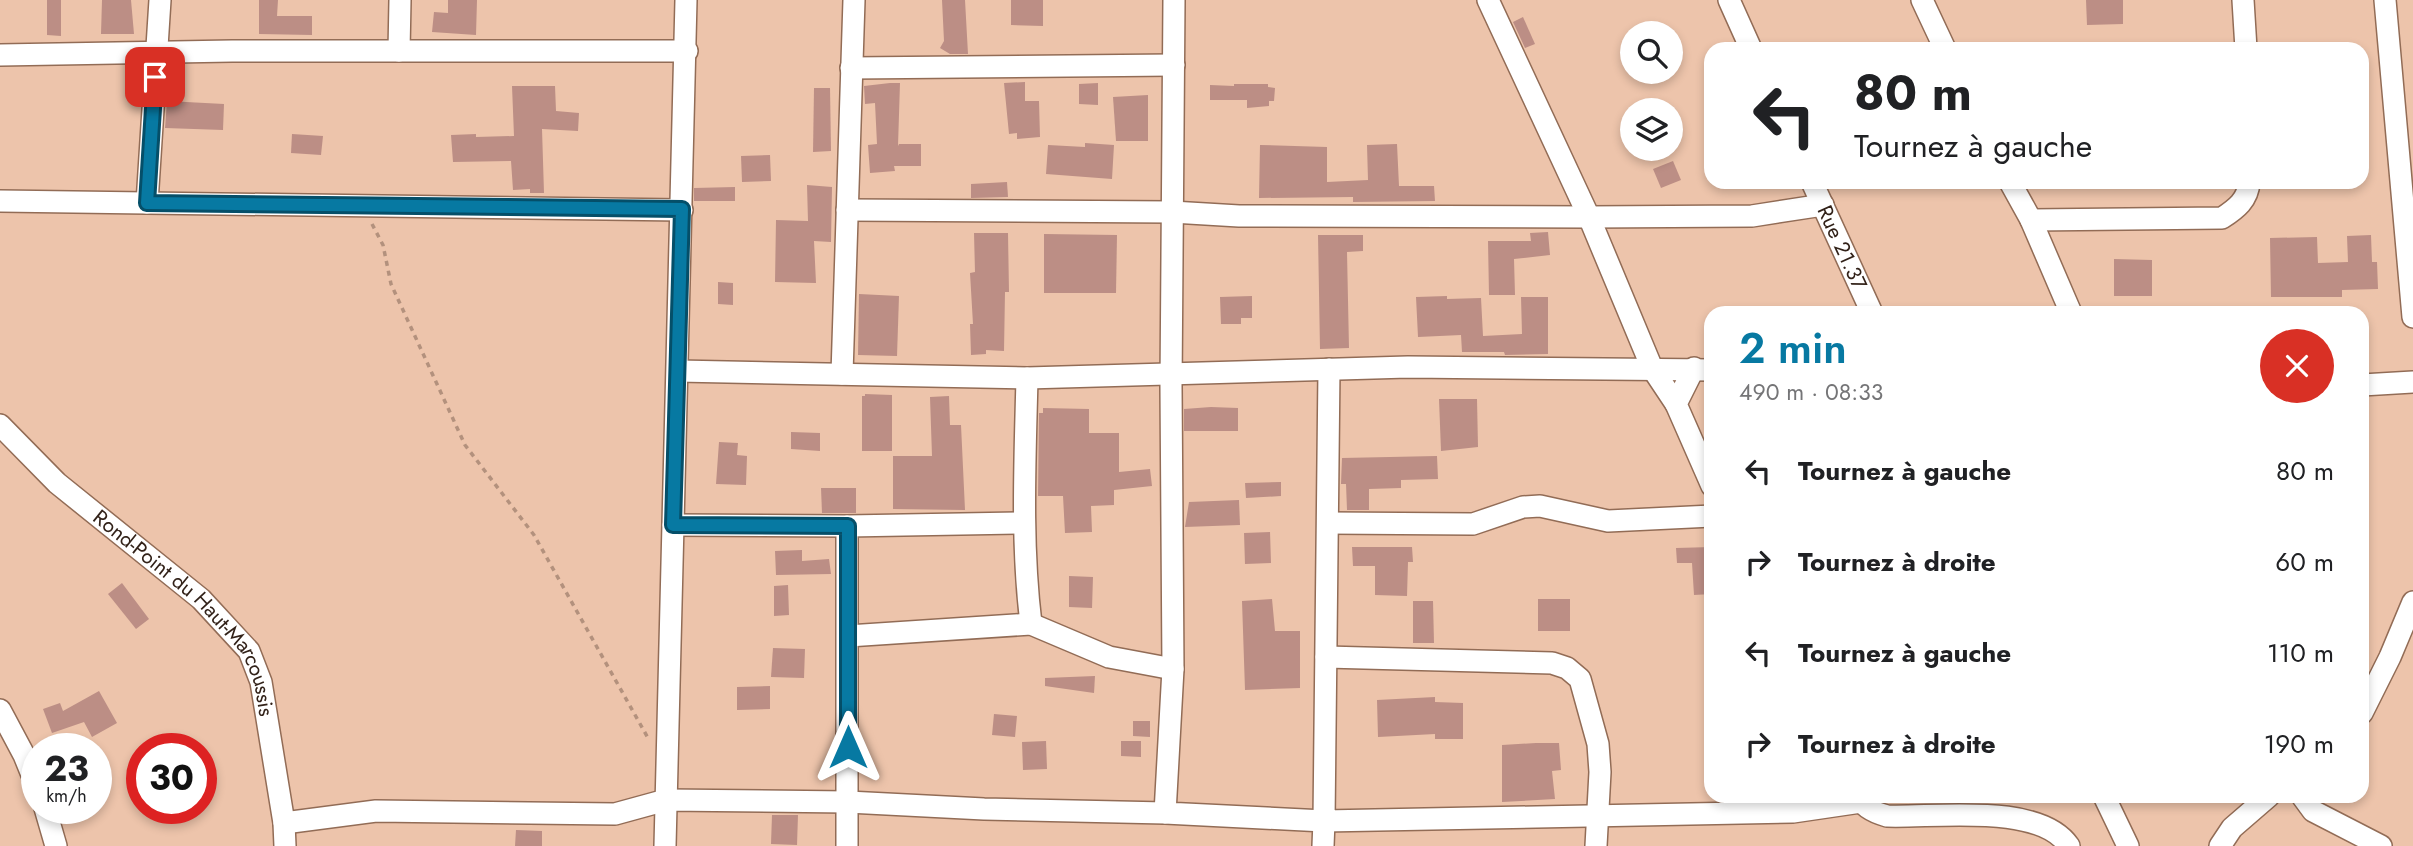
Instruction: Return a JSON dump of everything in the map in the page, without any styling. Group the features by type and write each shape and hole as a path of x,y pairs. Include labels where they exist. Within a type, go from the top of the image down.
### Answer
{"street":[{"path":"147,203 160,0"},
{"path":"399,51 400,0"},
{"path":"665,846 687,51 686,0"},
{"path":"842,374 853,0"},
{"path":"1166,813 1173,669 1171,373 1174,0"},
{"path":"1488,0 1589,217 1652,368 1676,404 1704,468"},
{"path":"1728,0 1748,42"},
{"path":"1922,0 1942,42"},
{"path":"2243,0 2246,42"},
{"path":"2385,0 2413,317"},
{"path":"0,55 687,51"},
{"path":"851,68 1174,65"},
{"name":"Rue 21.37","path":"1815,189 1869,306"},
{"path":"2014,189 2031,219 2068,306"},
{"path":"2031,219 2222,218 2239,207 2248,189"},
{"path":"0,201 682,209"},
{"path":"847,209 1172,212 1253,216 1589,217 1752,216 1823,205"},
{"path":"678,371 1027,378 1408,367 1703,369"},
{"path":"1323,846 1329,369"},
{"path":"1676,404 1703,369"},
{"path":"1027,378 1023,523 1031,624"},
{"path":"2369,385 2413,382"},
{"name":"Rond-Point du Haut-Marcoussis","path":"0,425 57,484 201,599 249,651 261,682 284,823 285,846"},
{"path":"1328,523 1474,524 1523,507 1540,506 1608,521 1704,516"},
{"path":"673,525 1023,523"},
{"path":"848,526 848,846"},
{"path":"2369,699 2413,602"},
{"path":"848,636 1031,624 1109,657 1173,669"},
{"path":"1326,657 1552,663 1567,668 1580,679 1598,744 1600,772 1596,846"},
{"path":"0,710 21,749"},
{"path":"284,823 376,811 615,814 666,800 848,802 1324,821 1793,812 1839,803"},
{"path":"1865,803 1875,812 1887,816 2003,815 2030,821 2055,834 2069,846"},
{"path":"2107,803 2127,846"},
{"path":"2220,846 2232,828 2261,803"},
{"path":"2307,803 2313,811 2381,846"},
{"path":"50,824 56,846"}],"path":[{"path":"363,206 383,245 391,284 465,445 534,535 667,770"}],"building":[{"path":"47,0 61,0 61,36 47,35"},
{"path":"102,0 131,0 134,34 101,34"},
{"path":"259,0 278,0 277,16 312,16 312,35 259,34"},
{"path":"448,0 477,0 476,35 432,32 434,12 448,13"},
{"path":"942,0 965,0 968,54 950,54 940,48 944,41"},
{"path":"1011,0 1043,0 1043,26 1011,25"},
{"path":"2086,0 2123,0 2123,24 2087,25"},
{"path":"1523,17 1535,44 1525,48 1513,22"},
{"path":"1025,82 1025,101 1039,101 1040,137 1017,139 1017,133 1009,134 1004,83"},
{"path":"900,83 898,146 921,144 921,166 894,166 895,171 870,173 868,145 877,144 875,103 865,104 864,86"},
{"path":"1098,83 1098,105 1079,104 1079,84"},
{"path":"1268,84 1268,87 1275,88 1274,101 1269,101 1269,106 1247,108 1247,100 1210,100 1210,85"},
{"path":"512,86 555,86 556,111 579,113 578,131 542,129 544,193 530,193 530,189 513,190 511,161 453,162 451,135 514,136"},
{"path":"814,88 830,88 831,151 813,152"},
{"path":"1148,95 1148,141 1116,141 1113,97"},
{"path":"167,101 224,104 223,130 165,128"},
{"path":"292,134 323,136 321,155 291,153"},
{"path":"1085,143 1114,145 1112,179 1046,174 1048,145 1085,147"},
{"path":"1397,144 1399,186 1434,186 1435,201 1353,202 1353,197 1259,198 1260,145 1327,147 1327,182 1368,180 1367,145"},
{"path":"770,155 771,181 742,182 741,156"},
{"path":"1673,161 1681,180 1661,188 1653,169"},
{"path":"1007,182 1008,197 971,198 971,184"},
{"path":"807,185 832,187 831,242 814,241 816,283 775,282 776,220 808,221"},
{"path":"735,187 735,201 694,201 694,188"},
{"path":"1548,232 1550,255 1514,259 1515,295 1489,295 1488,241 1531,241 1530,233"},
{"path":"974,233 1008,233 1009,292 1005,292 1004,351 986,350 986,354 971,355 970,324 973,324 970,273 975,272"},
{"path":"1044,234 1117,235 1116,293 1044,293"},
{"path":"1318,235 1363,235 1363,251 1347,252 1349,348 1320,349"},
{"path":"2371,235 2372,262 2377,262 2378,289 2342,290 2342,297 2271,297 2270,238 2317,237 2318,263 2348,262 2347,236"},
{"path":"2114,259 2152,260 2152,296 2114,296"},
{"path":"718,282 733,283 733,305 718,304"},
{"path":"859,294 899,296 897,356 858,355"},
{"path":"1252,296 1252,318 1241,318 1241,324 1221,324 1220,297"},
{"path":"1447,296 1447,299 1481,298 1483,336 1522,334 1521,297 1548,297 1548,354 1462,352 1461,335 1418,337 1416,297"},
{"path":"892,395 892,451 862,451 862,396"},
{"path":"949,396 950,425 961,425 965,510 893,509 893,456 932,456 930,397"},
{"path":"1439,399 1477,399 1478,447 1441,451"},
{"path":"1043,408 1089,409 1089,433 1119,433 1119,472 1150,469 1152,486 1114,490 1114,505 1091,506 1092,532 1065,533 1063,496 1038,496 1039,413 1043,413"},
{"path":"1238,408 1238,431 1184,431 1184,409"},
{"path":"791,432 820,433 820,451 791,449"},
{"path":"719,442 738,443 737,455 747,456 746,485 716,484"},
{"path":"1437,456 1438,479 1401,480 1401,488 1369,489 1369,510 1347,510 1346,484 1341,484 1342,458"},
{"path":"1281,482 1281,496 1246,498 1245,483"},
{"path":"821,488 856,488 856,513 822,513"},
{"path":"1239,500 1240,525 1185,527 1189,502"},
{"path":"1270,532 1271,563 1245,564 1244,533"},
{"path":"1352,547 1412,547 1413,562 1408,562 1407,596 1375,595 1375,566 1353,566"},
{"path":"1704,547 1704,594 1694,595 1692,563 1677,563 1676,548"},
{"path":"802,550 802,561 829,559 831,574 776,575 775,551"},
{"path":"1069,576 1093,577 1092,608 1069,607"},
{"path":"122,583 149,619 136,629 108,594"},
{"path":"788,585 789,615 774,616 774,586"},
{"path":"1272,599 1275,631 1300,631 1300,688 1245,690 1242,601"},
{"path":"1538,599 1570,599 1570,631 1538,631"},
{"path":"1413,601 1433,601 1434,643 1413,643"},
{"path":"773,648 805,649 804,678 771,677"},
{"path":"1095,676 1094,693 1045,686 1045,678"},
{"path":"770,686 770,709 737,710 737,687"},
{"path":"99,691 117,723 99,733 90,733 84,722 52,733 43,709 60,703 63,711"},
{"path":"1435,697 1435,702 1463,703 1463,739 1435,739 1435,734 1378,737 1377,700"},
{"path":"994,714 1017,716 1015,737 992,735"},
{"path":"1133,721 1150,721 1150,737 1133,736"},
{"path":"1046,741 1047,769 1023,770 1022,742"},
{"path":"1121,741 1141,741 1141,757 1121,756"},
{"path":"1559,743 1561,770 1552,771 1555,799 1502,802 1502,745"},
{"path":"772,815 798,815 797,845 771,844"},
{"path":"516,830 542,831 542,846 515,846"}],"route":[{"path":"155,77 147,203 682,209 673,525 848,526 848,747"}]}
